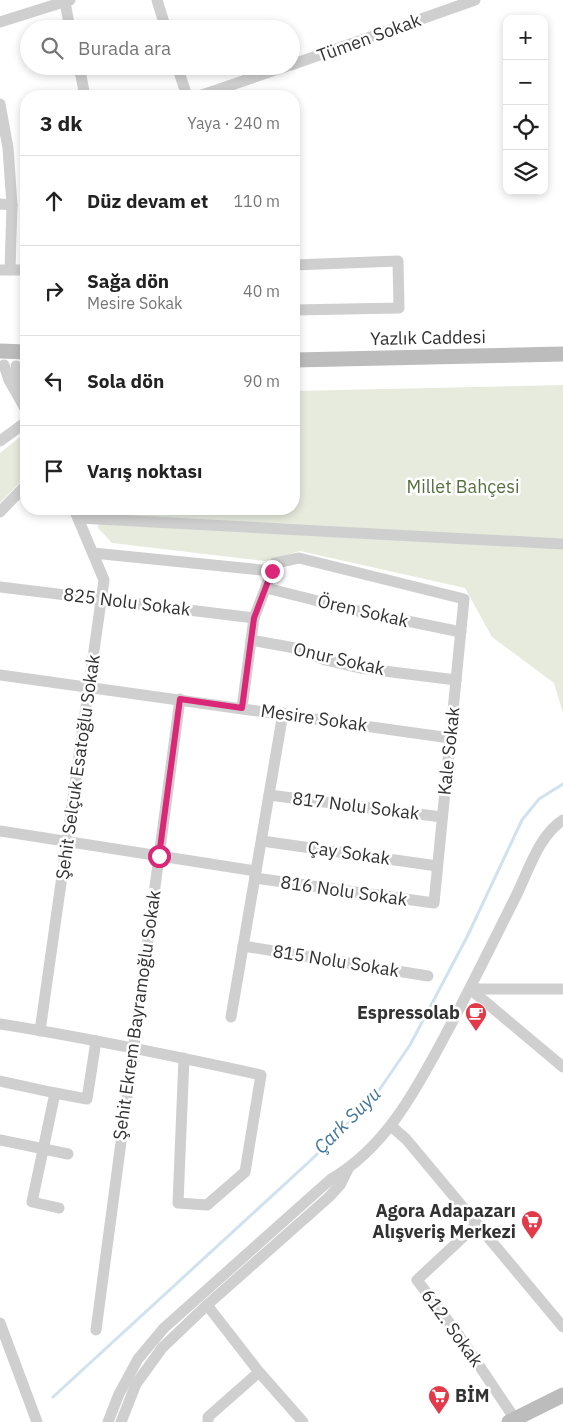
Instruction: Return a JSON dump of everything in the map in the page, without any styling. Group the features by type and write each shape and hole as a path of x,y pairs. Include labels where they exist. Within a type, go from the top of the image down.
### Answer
{"main road":[{"path":"2,358 20,354"},
{"name":"Yazlık Caddesi","path":"300,360 563,354"},
{"path":"512,1420 563,1395"}],"street":[{"path":"157,0 163,20"},
{"name":"Tümen Sokak","path":"300,62 475,0"},
{"path":"0,22 67,1 69,20"},
{"path":"81,75 84,90"},
{"path":"180,75 185,90"},
{"path":"217,90 261,75"},
{"path":"0,104 12,206 5,270 20,270"},
{"path":"0,204 12,206"},
{"path":"300,265 398,261 399,308 300,310"},
{"path":"2,358 12,387 20,400"},
{"path":"16,366 20,382"},
{"path":"0,441 20,426"},
{"path":"0,512 20,491"},
{"path":"80,515 563,544"},
{"name":"Şehit Selçuk Esatoğlu Sokak","path":"40,1030 104,580 80,515"},
{"path":"93,553 272,571 254,618 242,708"},
{"name":"Kale Sokak","path":"272,571 275,563 299,558 464,599 434,903"},
{"name":"825 Nolu Sokak","path":"0,587 254,618"},
{"name":"Ören Sokak","path":"266,588 358,611 461,632"},
{"name":"Onur Sokak","path":"251,640 295,648 325,660 360,668 456,680"},
{"name":"Mesire Sokak","path":"0,675 283,713 450,738"},
{"name":"Şehit Ekrem Bayramoğlu Sokak","path":"96,1330 180,699"},
{"path":"231,1017 283,713"},
{"name":"817 Nolu Sokak","path":"270,795 442,817"},
{"path":"108,1422 119,1394 138,1360 164,1328 331,1178 348,1169 391,1126 421,1080 470,989 542,843 563,820"},
{"name":"816 Nolu Sokak","path":"0,831 434,903"},
{"name":"Çay Sokak","path":"262,841 437,866"},
{"name":"815 Nolu Sokak","path":"244,946 428,976"},
{"path":"470,989 563,989"},
{"path":"470,989 563,1066"},
{"path":"0,1024 133,1047 184,1058 260,1075 245,1172 206,1205 178,1202 184,1058"},
{"path":"0,1081 87,1099 96,1042"},
{"path":"55,1093 32,1202 59,1208"},
{"path":"391,1126 406,1139 563,1327"},
{"path":"0,1140 68,1154"},
{"path":"121,1422 136,1384 162,1348 207,1305 329,1197 340,1185 348,1169"},
{"name":"612. Sokak","path":"477,1224 417,1280 458,1334 512,1420"},
{"path":"207,1305 259,1372 304,1422"},
{"path":"0,1323 37,1422"},
{"path":"208,1422 208,1417 259,1372"}],"green space":[{"name":"Millet Bahçesi","path":"563,385 563,713 554,683 492,637 465,588 300,551 265,561 112,543 98,528 99,515 300,515 300,391"},
{"path":"20,437 20,482 0,503 0,453"}],"waterway":[{"name":"Çark Suyu","path":"53,1397 311,1160 373,1099 410,1045 467,937 522,820 539,799 563,784"}],"place":[{"name":"Espressolab","path":"476,1032"},
{"name":"Agora Adapazarı Alışveriş Merkezi","path":"532,1240"},
{"name":"BİM","path":"439,1415"}],"route":[{"path":"159,856 180,699 242,708 254,618 272,571"}]}
